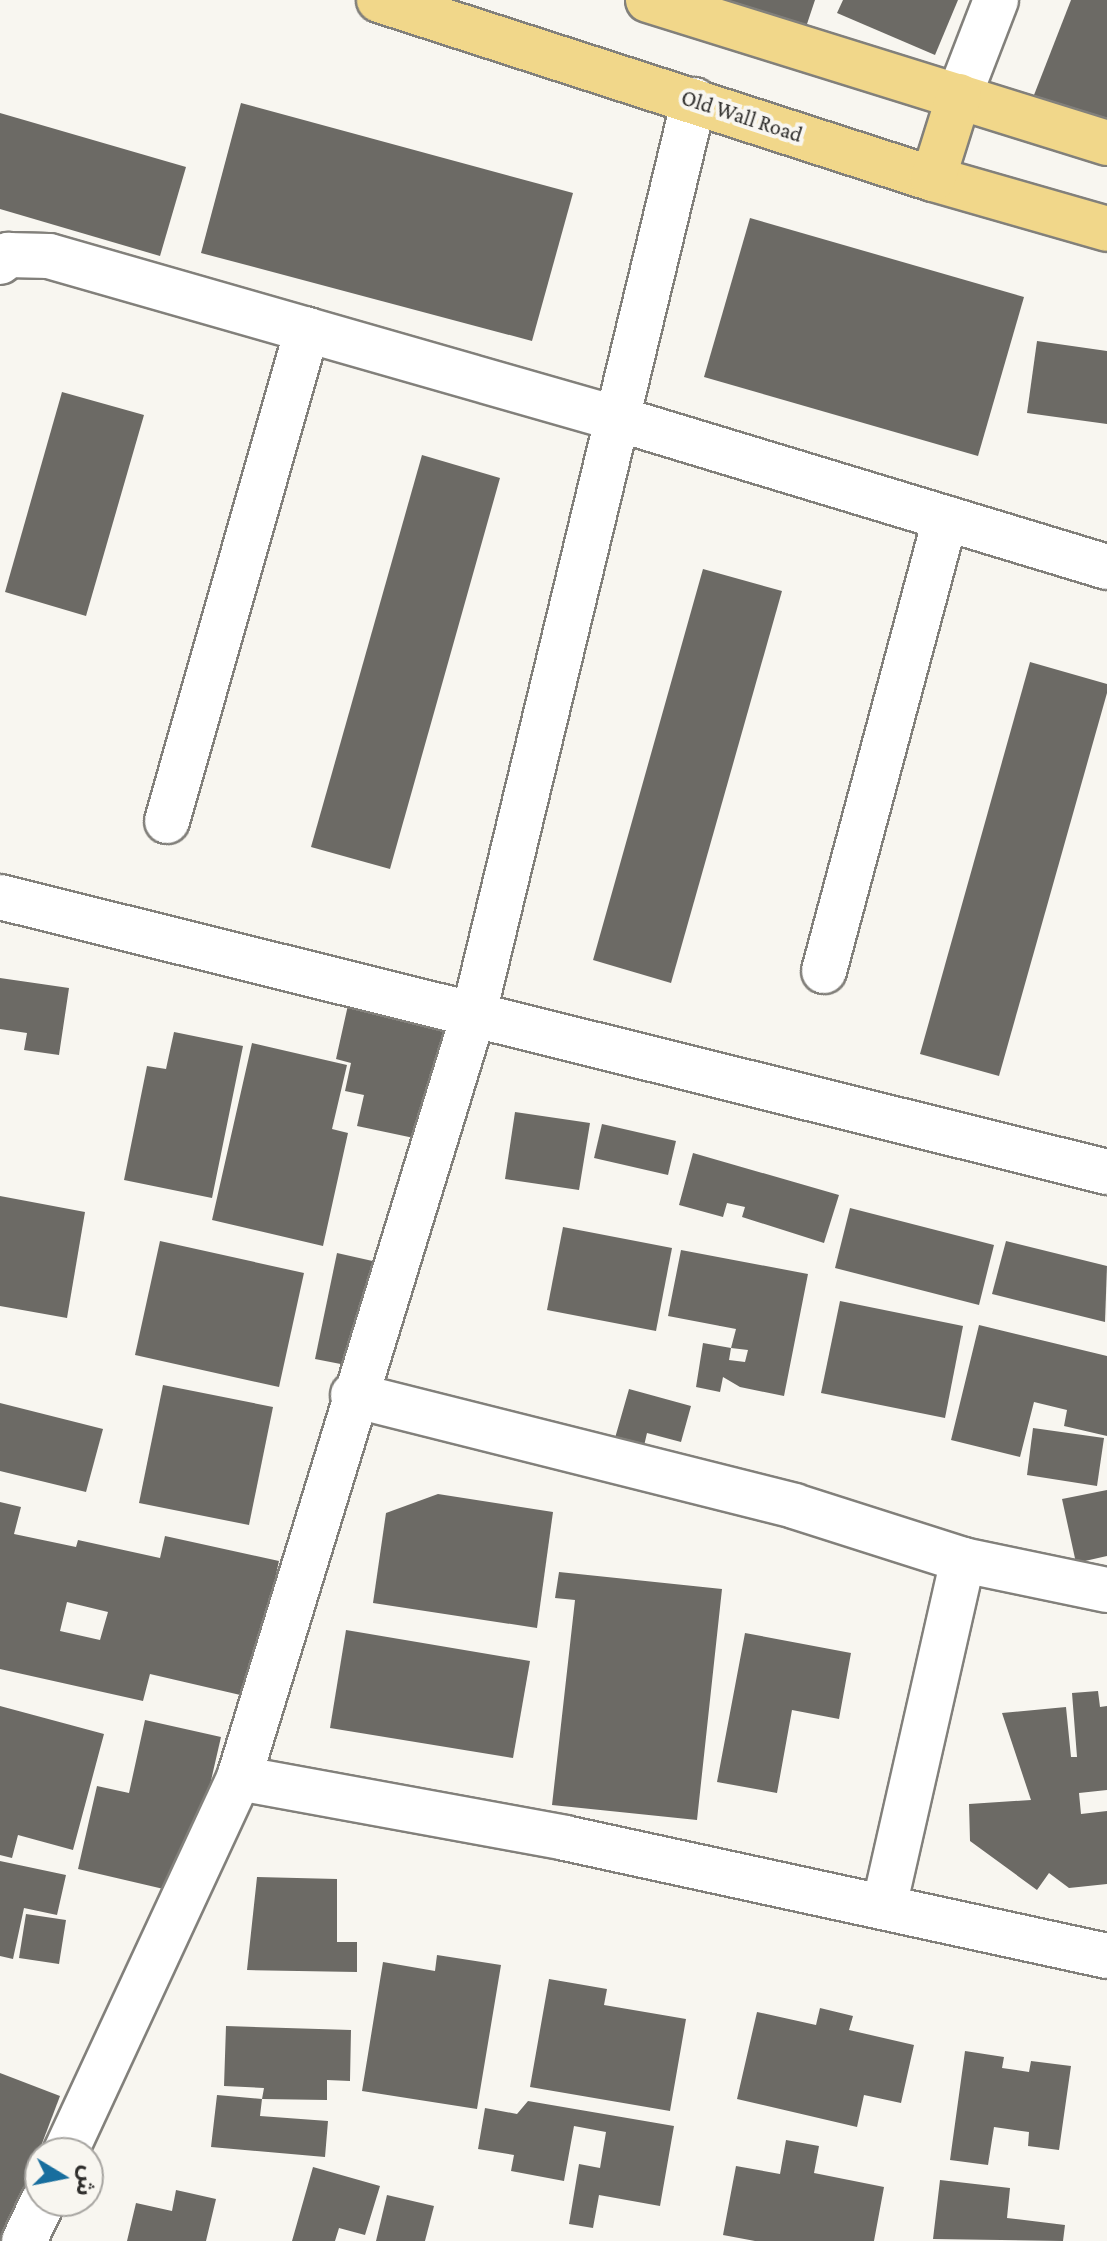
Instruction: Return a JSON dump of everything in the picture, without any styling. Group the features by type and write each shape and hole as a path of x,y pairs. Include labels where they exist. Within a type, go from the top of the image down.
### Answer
{"main road":[{"name":"Old Wall Road","path":"379,0 933,179 1107,229"},
{"path":"648,0 1107,143"},
{"path":"933,179 959,96"}],"street":[{"path":"959,96 996,0"},
{"path":"72,2137 239,1778 353,1395 474,1013 694,100"},
{"path":"0,262 8,255 49,256 615,418 1107,567"},
{"path":"167,821 307,330"},
{"path":"824,971 945,518"},
{"path":"0,897 1107,1172"},
{"path":"353,1395 794,1506 963,1560 1107,1590"},
{"path":"884,1907 963,1560"},
{"path":"239,1778 565,1838 1107,1956"},
{"path":"24,2241 35,2217"}],"building":[{"path":"675,0 815,0 801,42"},
{"path":"843,0 958,0 935,55 837,13"},
{"path":"1071,0 1107,0 1107,123 1034,95"},
{"path":"241,103 573,193 532,341 201,253"},
{"path":"0,113 186,167 160,256 0,209"},
{"path":"750,218 1024,297 978,456 704,377"},
{"path":"1037,341 1107,351 1107,424 1027,413"},
{"path":"62,392 144,415 86,616 5,592"},
{"path":"422,455 500,478 390,869 311,847"},
{"path":"703,569 782,591 671,983 593,960"},
{"path":"1030,662 1107,684 1107,693 999,1076 920,1054"},
{"path":"0,978 69,988 59,1055 24,1050 27,1033 0,1029"},
{"path":"350,996 455,1018 428,1141 357,1126 364,1095 345,1091 351,1063 336,1059"},
{"path":"174,1032 243,1046 212,1198 124,1180 147,1066 166,1069"},
{"path":"252,1043 347,1065 332,1129 348,1133 323,1246 212,1220"},
{"path":"515,1112 590,1123 579,1190 505,1179"},
{"path":"602,1124 676,1141 668,1175 594,1158"},
{"path":"693,1153 839,1195 824,1243 742,1217 745,1207 727,1203 723,1217 679,1205"},
{"path":"0,1196 85,1212 67,1318 0,1306"},
{"path":"850,1208 994,1245 979,1305 835,1268"},
{"path":"563,1227 672,1248 656,1331 547,1310"},
{"path":"160,1241 304,1273 279,1387 135,1355"},
{"path":"1006,1241 1107,1266 1105,1322 992,1294"},
{"path":"681,1250 808,1274 784,1396 740,1387 723,1377 720,1392 696,1387 703,1343 731,1348 736,1329 668,1316","holes":["731,1348 748,1350 745,1362 729,1360"]},
{"path":"337,1253 377,1262 356,1367 315,1359"},
{"path":"840,1301 963,1326 945,1418 821,1393"},
{"path":"979,1325 1107,1356 1107,1436 1064,1426 1067,1410 1034,1402 1020,1457 951,1440"},
{"path":"163,1385 273,1407 249,1525 139,1503"},
{"path":"629,1389 691,1406 681,1442 647,1433 644,1446 615,1438"},
{"path":"0,1403 103,1429 86,1492 0,1471"},
{"path":"1033,1428 1104,1438 1097,1486 1027,1475"},
{"path":"1107,1490 1107,1556 1076,1563 1062,1499"},
{"path":"438,1494 553,1512 537,1628 373,1603 386,1513"},
{"path":"0,1502 21,1507 14,1534 76,1547 78,1540 160,1558 165,1536 279,1561 249,1697 150,1674 143,1701 0,1669","holes":["67,1602 108,1612 100,1640 60,1631"]},
{"path":"559,1572 722,1589 697,1820 552,1805 575,1600 555,1598"},
{"path":"346,1630 530,1661 513,1758 330,1728"},
{"path":"745,1633 851,1653 839,1719 792,1710 777,1793 717,1782"},
{"path":"1098,1691 1100,1707 1107,1706 1107,1790 1079,1793 1081,1814 1107,1811 1107,1884 1069,1888 1049,1873 1037,1890 970,1841 969,1804 1031,1800 1002,1713 1066,1707 1071,1757 1077,1757 1072,1693"},
{"path":"0,1706 104,1734 73,1850 18,1835 12,1858 0,1855"},
{"path":"145,1720 221,1737 185,1894 78,1869 97,1786 129,1793"},
{"path":"0,1861 66,1875 57,1915 24,1908 13,1959 0,1956"},
{"path":"257,1877 337,1879 337,1942 357,1942 357,1972 247,1970"},
{"path":"26,1914 66,1920 59,1964 19,1958"},
{"path":"437,1955 501,1965 477,2109 362,2091 383,1962 435,1971"},
{"path":"549,1979 607,1989 604,2005 686,2019 670,2111 530,2087"},
{"path":"820,2008 853,2016 849,2030 914,2045 901,2103 864,2095 857,2127 737,2099 757,2012 816,2025"},
{"path":"226,2026 351,2030 350,2081 327,2080 327,2100 262,2099 264,2088 224,2086"},
{"path":"965,2051 1004,2057 1002,2068 1029,2072 1031,2061 1071,2066 1059,2150 1028,2146 1029,2132 994,2127 988,2165 950,2160"},
{"path":"0,2073 60,2096 44,2137 24,2137 24,2191 5,2241 0,2241"},
{"path":"217,2095 262,2099 260,2116 328,2121 325,2157 211,2147"},
{"path":"528,2101 674,2126 660,2206 599,2195 593,2228 569,2224 579,2164 600,2168 606,2132 574,2126 564,2181 511,2171 514,2155 478,2149 485,2108 517,2114"},
{"path":"786,2140 819,2146 814,2173 884,2187 874,2241 755,2241 723,2235 736,2166 780,2174"},
{"path":"313,2167 380,2186 365,2235 339,2228 335,2241 292,2241"},
{"path":"940,2180 1010,2188 1007,2218 1065,2225 1063,2241 933,2239"},
{"path":"176,2190 216,2199 206,2241 127,2241 136,2203 172,2211"},
{"path":"387,2195 434,2206 425,2241 376,2241"}]}
